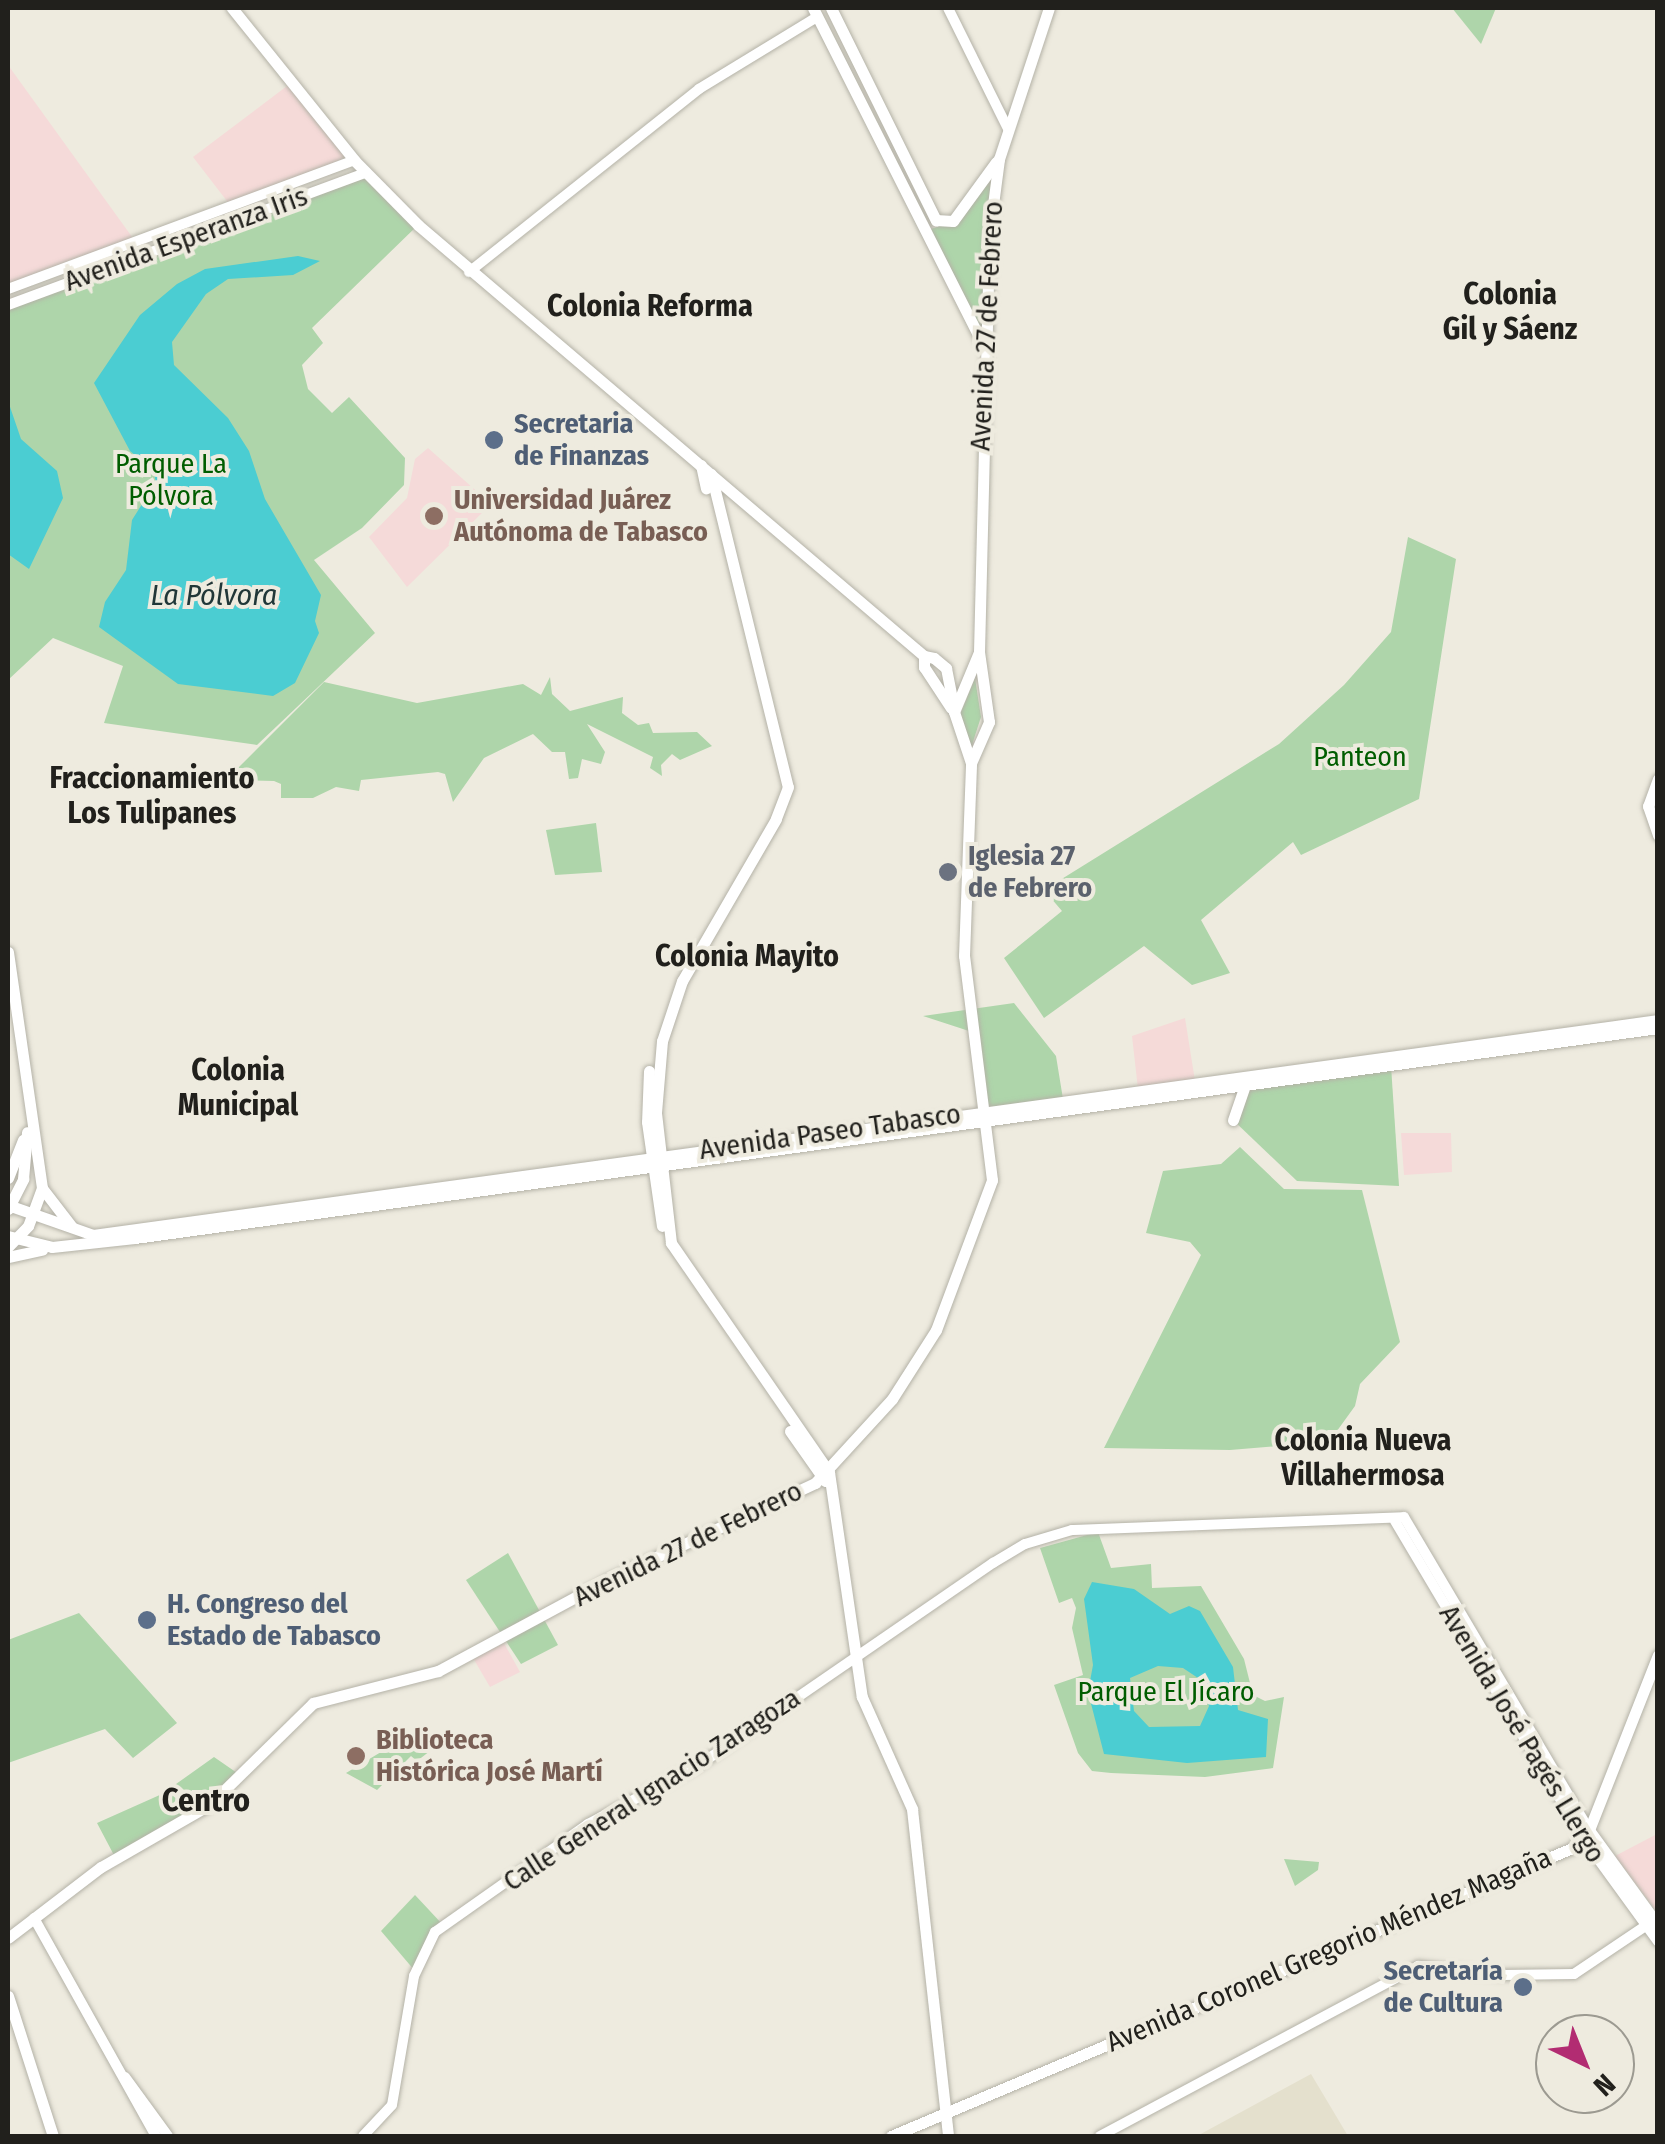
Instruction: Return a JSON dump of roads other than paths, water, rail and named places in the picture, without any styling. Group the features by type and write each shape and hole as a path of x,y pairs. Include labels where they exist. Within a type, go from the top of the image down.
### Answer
{"main road":[{"path":"232,8 365,173 470,272 924,656 946,668 972,665"},
{"path":"830,8 936,220 953,220 999,159"},
{"name":"Avenida 27 de Febrero","path":"971,763 989,722 978,652 982,344 999,159 1049,8"},
{"path":"815,12 982,344"},
{"path":"706,470 788,787 776,819 674,999 656,1081 666,1252 827,1478 866,1707 912,1809 948,2136"},
{"name":"Avenida 27 de Febrero","path":"8,1938 101,1867 210,1806 313,1703 438,1671 607,1580 827,1478 892,1399 936,1330 989,1196 985,1115 964,956 971,763 953,711 978,652"},
{"path":"924,656 924,667 953,711"},
{"path":"946,668 953,711"},
{"path":"1658,779 1648,813 1658,835"},
{"path":"8,952 42,1188 55,1212 84,1236"},
{"path":"8,999 28,1155 20,1186 8,1207 84,1236"},
{"name":"Avenida Paseo Tabasco","path":"11,1241 52,1247 1658,1020"},
{"name":"Avenida Paseo Tabasco","path":"985,1115 1658,1028"},
{"path":"1604,1046 1613,1035"},
{"path":"1232,1120 1246,1084"},
{"path":"8,1178 22,1144 24,1106"},
{"name":"Avenida Paseo Tabasco","path":"84,1236 658,1162"},
{"path":"8,1258 52,1247 29,1216 20,1186"},
{"path":"11,1241 42,1188"},
{"path":"1586,1834 1658,1655"},
{"name":"Avenida José Pagés Llergo","path":"1586,1834 1652,1924 1658,1942"},
{"name":"Avenida Coronel Gregorio Méndez Magaña","path":"891,2136 1586,1834"},
{"path":"10,1994 53,2136"}],"street":[{"path":"948,8 1008,129"},
{"path":"470,272 694,93 815,12"},
{"name":"Avenida Esperanza Iris","path":"8,288 354,160"},
{"name":"Avenida Esperanza Iris","path":"8,304 365,173"},
{"path":"64,268 69,282"},
{"name":"Calle General Ignacio Zaragoza","path":"363,2136 392,2105 414,1976 435,1932 588,1824 699,1765 1013,1551 1082,1528 1399,1519"},
{"name":"Avenida José Pagés Llergo","path":"1399,1519 1586,1834"},
{"path":"34,1918 156,2136"},
{"path":"1100,2136 1418,1966 1502,1976 1568,1975 1592,1965 1652,1924"},
{"path":"118,2070 168,2136"}],"water":[{"name":"La Pólvora","path":"298,256 320,261 293,275 228,279 206,294 172,342 174,365 228,418 249,451 265,499 321,595 315,621 319,633 295,683 273,696 178,684 99,627 105,602 126,570 132,520 156,482 153,470 130,451 94,383 140,315 177,284 205,269"},
{"path":"8,401 21,439 57,471 63,498 29,569 8,554"},
{"path":"1092,1582 1134,1589 1170,1614 1189,1606 1200,1611 1233,1667 1238,1710 1268,1719 1266,1757 1187,1763 1104,1754 1088,1692 1093,1665 1084,1599","holes":["1158,1666 1183,1668 1198,1678 1209,1706 1200,1726 1149,1727 1134,1711 1130,1678"]}],"place":[{"name":"Secretaria de Finanzas","path":"494,440"},
{"name":"Universidad Juárez Autónoma de Tabasco","path":"434,516"},
{"name":"Iglesia 27 de Febrero","path":"948,872"},
{"name":"H. Congreso del Estado de Tabasco","path":"147,1620"},
{"name":"Biblioteca Histórica José Martí","path":"356,1756"},
{"name":"Secretaría de Cultura","path":"1523,1987"}],"district":[{"name":"Colonia Reforma","path":"650,306"},
{"name":"Colonia Gil y Sáenz","path":"1510,311"},
{"name":"Fraccionamiento Los Tulipanes","path":"152,795"},
{"name":"Colonia Mayito","path":"747,956"},
{"name":"Colonia Municipal","path":"238,1087"},
{"name":"Colonia Nueva Villahermosa","path":"1363,1457"},
{"name":"Centro","path":"206,1800"}],"park label":[{"name":"Parque La Pólvora","path":"171,480"},
{"name":"Panteon","path":"1360,757"},
{"name":"Parque El Jícaro","path":"1166,1692"}]}
